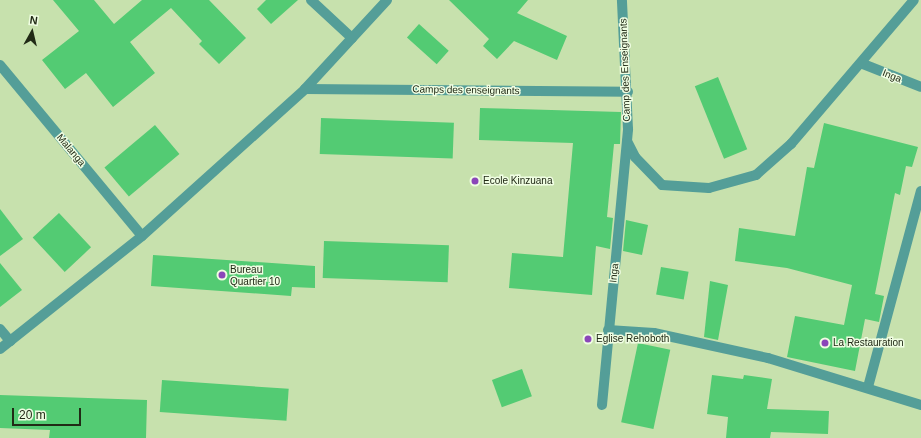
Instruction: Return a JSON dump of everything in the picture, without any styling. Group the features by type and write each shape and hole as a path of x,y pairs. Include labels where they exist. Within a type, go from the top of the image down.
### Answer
{"street":[{"path":"311,0 352,38"},
{"path":"0,349 142,236 304,89 387,0"},
{"name":"Camp des Enseignants","path":"622,0 628,92 627,141"},
{"path":"627,141 635,157 662,185 709,188 756,175 791,144 862,64 914,0"},
{"name":"Inga","path":"862,64 921,87"},
{"name":"Malanga","path":"0,65 142,236"},
{"name":"Camps des enseignants","path":"304,89 628,92"},
{"name":"Inga","path":"602,405 627,141"},
{"path":"868,388 921,191"},
{"path":"0,329 10,341"},
{"path":"608,330 654,333 715,346 868,388 921,405"}],"building":[{"path":"53,0 94,0 114,24 142,0 209,0 246,38 219,64 199,44 202,41 171,8 130,42 155,73 113,107 86,73 65,89 42,60 79,31"},
{"path":"266,0 298,0 271,24 257,9"},
{"path":"449,0 528,0 517,13 567,36 557,60 514,41 497,59 483,46 489,39"},
{"path":"419,24 449,51 437,64 407,37"},
{"path":"718,77 747,149 724,159 695,86"},
{"path":"480,108 621,112 620,144 614,144 607,217 613,218 610,249 596,246 592,295 509,288 512,253 563,257 573,143 479,140"},
{"path":"321,118 454,123 453,159 320,154"},
{"path":"824,123 918,147 912,167 906,166 900,195 895,193 875,294 884,296 879,322 865,319 855,371 787,357 795,316 844,325 852,285 787,268 735,261 739,228 795,236 807,167 814,168"},
{"path":"155,125 179,154 129,197 104,167"},
{"path":"0,209 23,239 0,256"},
{"path":"59,213 91,247 65,272 33,238"},
{"path":"626,220 648,225 642,255 623,251"},
{"path":"324,241 449,245 448,282 323,278"},
{"name":"Bureau Quartier 10","path":"153,255 315,266 315,288 292,287 291,296 151,286"},
{"path":"0,263 22,290 0,307"},
{"path":"661,267 689,272 684,299 656,295"},
{"path":"710,281 728,285 718,340 704,337"},
{"path":"638,343 670,350 653,429 621,422"},
{"path":"522,369 532,396 502,407 492,380"},
{"path":"712,375 743,379 744,375 772,379 767,409 829,411 828,434 771,432 770,438 726,438 728,417 707,414"},
{"path":"162,380 289,389 286,421 160,412"},
{"path":"0,395 147,400 146,438 49,438 50,430 0,428"}],"place":[{"name":"Ecole Kinzuana","path":"475,181"},
{"name":"Bureau Quartier 10","path":"222,275"},
{"name":"Eglise Rehoboth","path":"588,339"},
{"name":"La Restauration","path":"825,343"}]}
